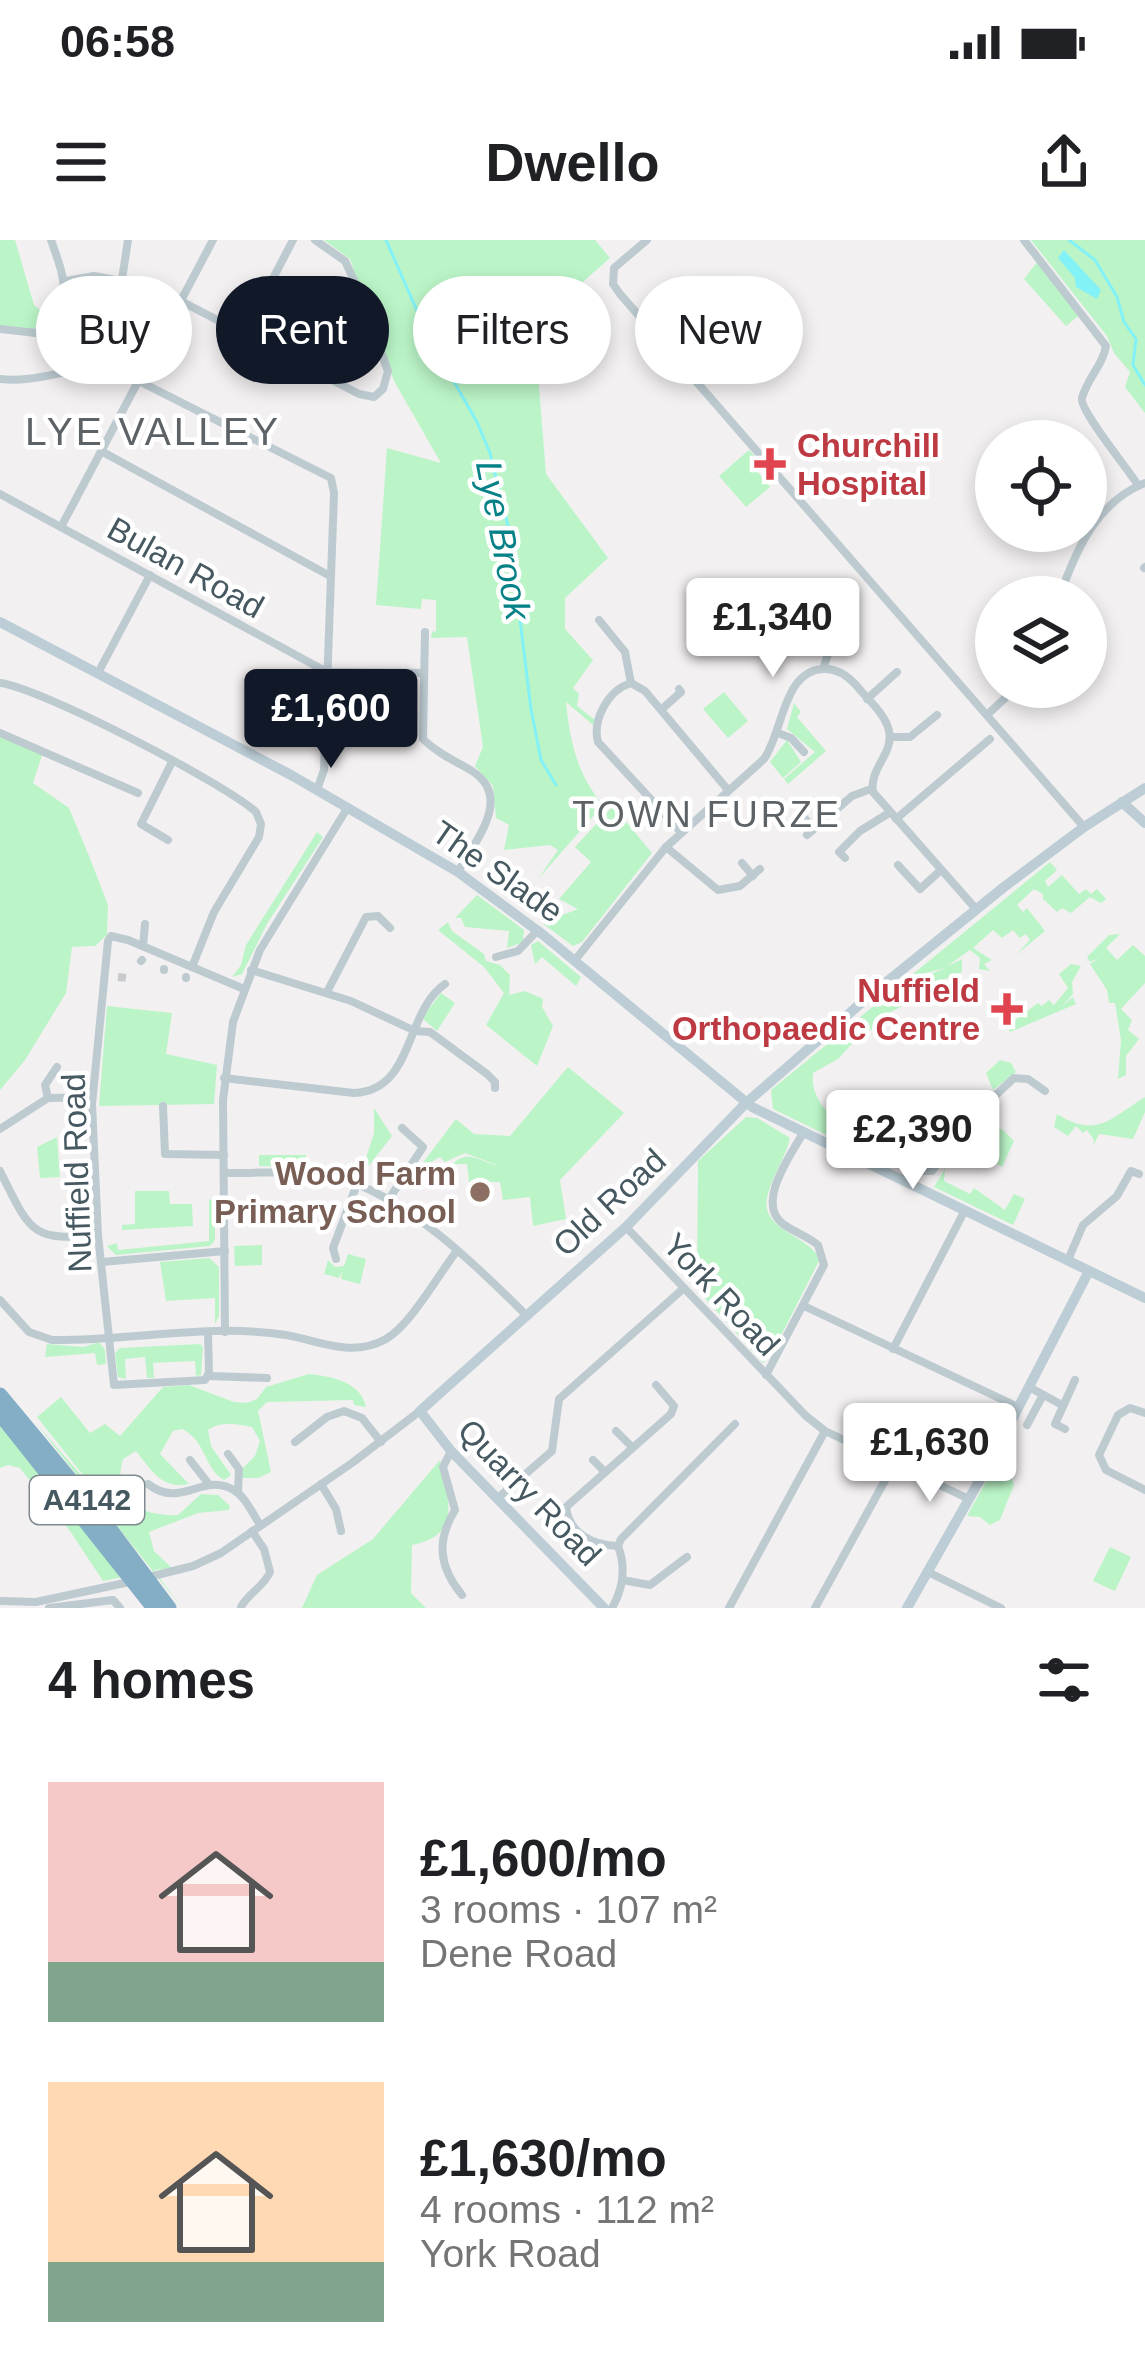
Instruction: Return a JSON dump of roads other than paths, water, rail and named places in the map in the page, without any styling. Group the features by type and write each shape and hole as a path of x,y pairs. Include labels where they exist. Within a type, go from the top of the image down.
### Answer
{"highway":[{"name":"A4142","path":"0,1395 169,1608"},
{"name":"A4142","path":"0,1414 154,1608"}],"street":[{"path":"51,240 64,276"},
{"path":"122,276 128,240"},
{"path":"192,280 213,240"},
{"path":"274,276 293,240"},
{"path":"315,240 334,251 352,276"},
{"path":"647,240 614,268 613,284 1084,827"},
{"path":"1024,240 1106,346 1081,400 1082,411 1142,484 1103,512 1089,530 1068,576"},
{"path":"0,329 36,331"},
{"path":"0,379 36,380"},
{"path":"62,526 137,384"},
{"path":"147,384 331,478 324,770 317,790"},
{"path":"340,384 374,397 384,384"},
{"path":"101,451 330,576"},
{"name":"Bulan Road","path":"0,494 328,672 423,673"},
{"path":"98,673 150,575"},
{"path":"599,620 625,652 631,683 662,709 694,755 728,790"},
{"name":"The Slade","path":"0,622 349,807 458,872 538,930 746,1103 1145,1298"},
{"path":"824,669 832,642 854,623"},
{"path":"425,632 423,740 480,778 490,800 488,821 458,872"},
{"path":"574,960 666,847 757,767 778,733 796,685 807,674 824,669 844,674 886,722 890,736 873,773 872,789 976,909"},
{"path":"867,699 897,672"},
{"path":"0,683 37,693 249,806 260,824 259,836 214,912 192,968"},
{"path":"631,683 620,686 607,703 597,721 596,737 681,832"},
{"path":"662,709 682,692 679,689"},
{"path":"988,714 994,708"},
{"path":"890,736 914,735 937,715"},
{"path":"0,733 138,793"},
{"path":"778,733 791,738 804,752"},
{"path":"845,858 839,852 856,835 892,816 989,739"},
{"path":"168,840 141,824 172,762"},
{"name":"Old Road","path":"0,1601 36,1602 208,1560 381,1442 626,1227 746,1103 976,909 1084,827 1145,788"},
{"path":"802,815 810,832 852,796 872,789"},
{"path":"1122,802 1145,823"},
{"path":"225,1332 224,1078 233,1022 251,970 349,807"},
{"path":"666,847 718,890 737,888 756,872 742,863"},
{"path":"898,865 920,889 941,870"},
{"path":"327,992 366,917 378,916 390,928"},
{"path":"145,925 143,946 244,989"},
{"path":"496,957 518,951 538,930"},
{"name":"Nuffield Road","path":"143,946 111,936 104,963 92,1097 98,1235 114,1385 199,1382 208,1376"},
{"path":"251,970 327,992 415,1031 430,1032 495,1082 495,1088"},
{"path":"224,1078 369,1092 390,1077 428,1002 445,984"},
{"path":"47,1098 45,1084 58,1067"},
{"path":"859,1159 868,1144 877,1144 913,1168 932,1171 972,1117 1014,1078 1028,1078 1045,1091"},
{"path":"0,1129 47,1098 92,1097"},
{"path":"163,1106 165,1154 224,1155"},
{"path":"389,1199 425,1149 402,1128"},
{"path":"766,1375 824,1258 812,1239 779,1221 771,1201 803,1133"},
{"path":"1069,1261 1083,1225 1135,1173 1120,1166"},
{"path":"0,1171 24,1217 38,1232 58,1238 98,1235"},
{"path":"225,1173 314,1174 357,1184 389,1199 526,1315"},
{"path":"336,1258 334,1248 357,1184"},
{"path":"893,1349 965,1210"},
{"name":"York Road","path":"626,1227 825,1431 969,1499"},
{"path":"102,1262 225,1252"},
{"path":"0,1300 23,1328 41,1337 225,1332 285,1335 341,1348 380,1342 403,1324 456,1252"},
{"path":"907,1608 1089,1271"},
{"path":"498,1498 552,1451 559,1399 683,1288"},
{"path":"803,1306 1018,1407"},
{"path":"208,1333 208,1376 261,1381"},
{"path":"1065,1429 1055,1424 1075,1380"},
{"path":"618,1546 590,1541 566,1515 569,1500 671,1414 674,1406 656,1384"},
{"path":"1029,1387 1062,1405"},
{"path":"1027,1425 1043,1395"},
{"path":"1145,1413 1130,1408 1118,1415 1099,1462 1145,1490"},
{"path":"295,1442 327,1417 344,1411 362,1418 381,1442"},
{"name":"Quarry Road","path":"420,1411 451,1451 608,1608"},
{"path":"618,1546 735,1424"},
{"path":"616,1431 632,1448"},
{"path":"729,1608 825,1431"},
{"path":"451,1451 443,1467 455,1510 444,1528 442,1562 448,1579 462,1595"},
{"path":"228,1454 238,1469 238,1493 270,1572 242,1607"},
{"path":"190,1460 208,1483 238,1493"},
{"path":"593,1460 605,1472"},
{"path":"815,1608 894,1464"},
{"path":"148,1484 161,1494 175,1496 208,1483"},
{"path":"321,1484 342,1531"},
{"path":"608,1608 622,1580 624,1564 618,1546"},
{"path":"622,1580 650,1585 687,1557"},
{"path":"928,1572 1001,1608"},
{"path":"76,1594 81,1607"},
{"path":"49,1608 117,1604"}],"water":[{"path":"1064,250 1101,290 1097,299 1076,287 1075,278 1058,258"}],"waterway":[{"name":"Lye Brook","path":"386,240 429,338 490,453 509,530 541,760 556,785"},
{"path":"1069,240 1095,260 1117,297 1124,322 1136,339 1133,365 1145,385"}],"tunnel":[{"path":"118,977 127,978"}],"place":[{"name":"Churchill Hospital","path":"770,464"},
{"name":"Nuffield Orthopaedic Centre","path":"1007,1009"},
{"name":"Wood Farm Primary School","path":"480,1192"}],"district":[{"name":"LYE VALLEY","path":"153,431"},
{"name":"TOWN FURZE","path":"707,814"}]}
